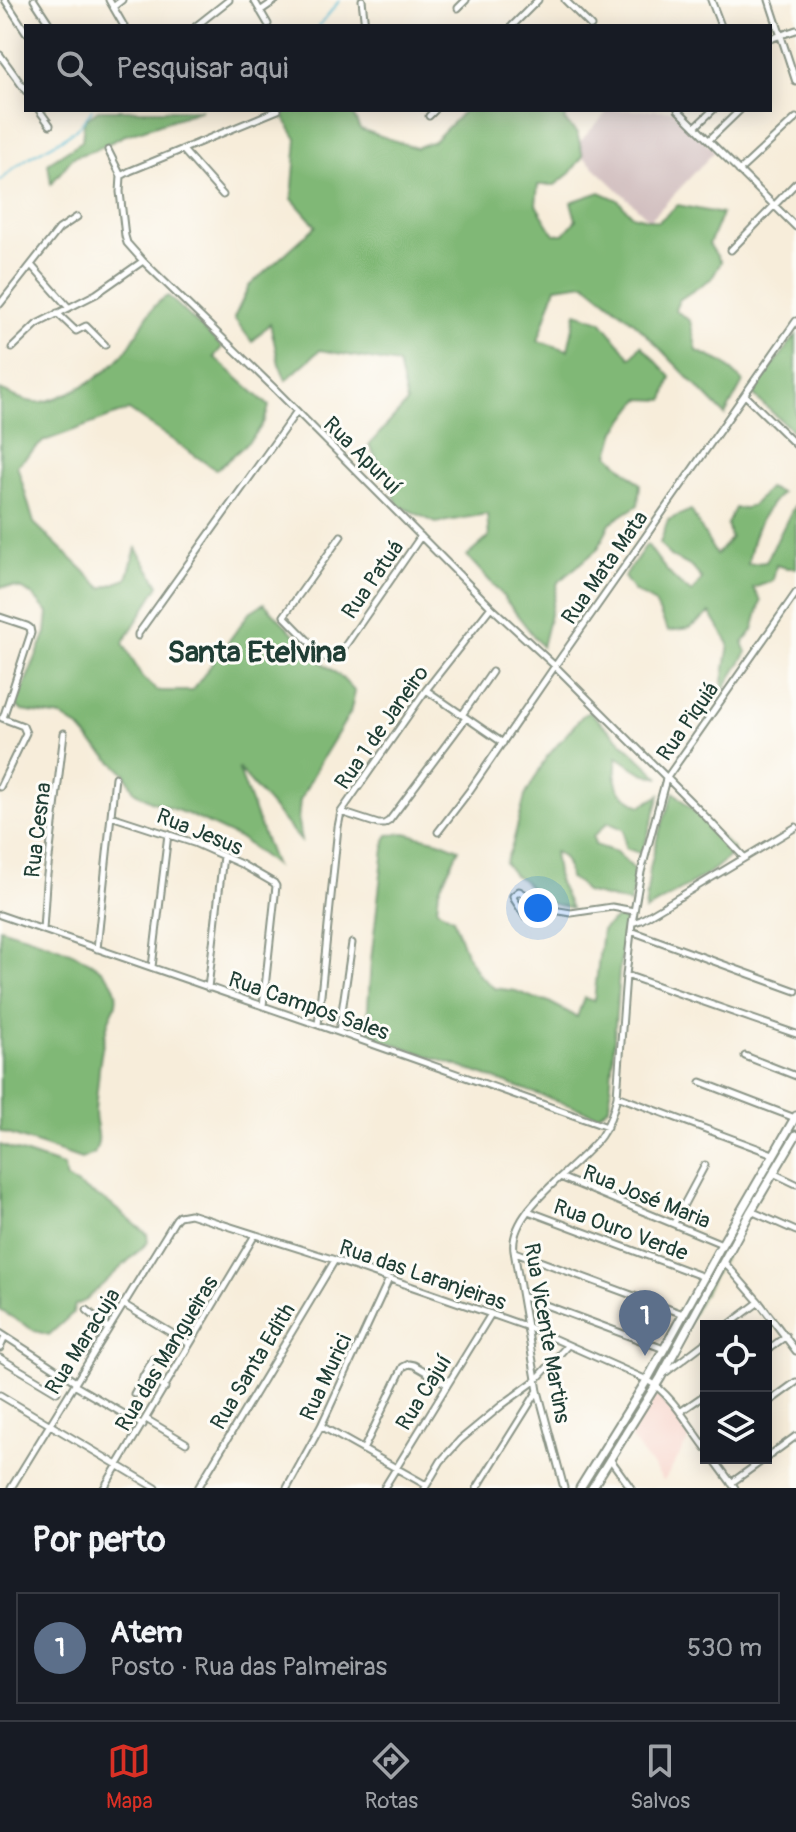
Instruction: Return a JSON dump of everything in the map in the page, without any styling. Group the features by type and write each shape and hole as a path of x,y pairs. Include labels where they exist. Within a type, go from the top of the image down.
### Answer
{"main road":[{"path":"580,1488 647,1380 796,1117"},
{"path":"592,1488 658,1380 796,1136"}],"street":[{"path":"5,0 24,29"},
{"path":"34,0 50,24"},
{"path":"109,0 123,24"},
{"path":"113,7 122,0"},
{"path":"199,24 229,0"},
{"path":"254,0 268,24"},
{"path":"260,11 276,0"},
{"path":"362,0 365,24"},
{"path":"458,8 466,0"},
{"path":"514,24 538,0"},
{"path":"565,0 589,24"},
{"path":"711,0 720,24"},
{"path":"769,0 796,82"},
{"path":"772,38 796,30"},
{"path":"0,55 24,88"},
{"path":"40,112 50,125"},
{"path":"108,150 121,176 273,112"},
{"path":"429,116 433,112"},
{"path":"680,112 796,227"},
{"path":"695,127 711,112"},
{"path":"709,140 738,112"},
{"path":"739,171 796,118"},
{"path":"183,150 223,195"},
{"name":"Rua Apuruí","path":"121,176 125,236 127,243 143,261 491,607 555,666 744,857"},
{"path":"731,250 796,183"},
{"path":"0,304 59,229 77,217"},
{"path":"12,348 29,329 96,294 143,261"},
{"path":"31,265 69,308"},
{"path":"57,313 76,331 86,326 105,345"},
{"name":"Rua Mata Mata","path":"438,832 796,321"},
{"path":"745,395 796,445"},
{"path":"138,636 297,411"},
{"name":"Rua Patuá","path":"341,536 284,616 331,661 336,659 421,536"},
{"name":"Rua Piquiá","path":"631,931 641,872 666,779 796,593"},
{"name":"Rua 1 de Janeiro","path":"318,1025 341,812 426,690 491,607"},
{"path":"0,617 30,628 31,633 2,717 23,726 26,733 0,787"},
{"path":"341,812 378,824 389,821 464,717 492,672"},
{"path":"426,690 503,743"},
{"name":"Rua Cesna","path":"43,930 64,733"},
{"path":"97,949 115,777"},
{"name":"Rua Jesus","path":"111,816 223,856 274,883 263,1006"},
{"path":"632,923 796,827"},
{"path":"152,967 168,834"},
{"path":"208,988 223,856"},
{"path":"525,916 513,896 519,891 559,911 571,913 612,907 634,911"},
{"name":"Rua Campos Sales","path":"0,915 607,1127"},
{"path":"631,931 796,991"},
{"name":"Rua Vicente Martins","path":"564,1488 538,1391 514,1251 515,1235 528,1211 599,1139 613,1114 631,931"},
{"path":"339,1032 352,943"},
{"path":"626,975 796,1034"},
{"path":"745,1056 796,1076"},
{"path":"701,1082 796,1117"},
{"path":"617,1096 773,1154"},
{"path":"674,1223 705,1165"},
{"path":"773,1173 796,1184"},
{"name":"Rua José Maria","path":"560,1177 722,1244"},
{"name":"Rua Ouro Verde","path":"528,1211 704,1277"},
{"path":"751,1211 796,1231"},
{"name":"Rua das Laranjeiras","path":"183,1215 190,1214 335,1260 491,1314 528,1327 647,1380 658,1380"},
{"name":"Rua Maracuja","path":"11,1488 176,1219 183,1215"},
{"name":"Rua das Mangueiras","path":"104,1488 255,1235"},
{"path":"514,1251 683,1314"},
{"name":"Rua Santa Edith","path":"198,1488 335,1260"},
{"path":"724,1262 796,1351"},
{"name":"Rua Murici","path":"287,1488 321,1426 389,1279"},
{"path":"523,1297 664,1349"},
{"path":"735,1320 759,1302"},
{"path":"123,1304 190,1344"},
{"path":"87,1310 108,1328"},
{"name":"Rua Cajuí","path":"384,1488 491,1314"},
{"path":"0,1348 3,1335 75,1383 186,1443"},
{"path":"772,1346 786,1336"},
{"path":"321,1426 425,1487 441,1461 460,1440 536,1380 568,1345"},
{"path":"700,1347 658,1380 700,1440"},
{"path":"0,1358 57,1392"},
{"path":"134,1394 153,1359"},
{"path":"363,1450 403,1367 414,1365 447,1384"},
{"path":"143,1376 165,1388"},
{"path":"772,1400 796,1382"},
{"path":"477,1488 538,1391"},
{"path":"0,1395 156,1488"},
{"path":"680,1412 700,1398"},
{"path":"772,1454 796,1436"},
{"path":"610,1459 631,1488"},
{"path":"717,1464 733,1486 759,1464"}],"shaded area":[{"path":"607,112 674,112 715,151 650,220 574,148"},
{"path":"656,1393 691,1436 664,1481 629,1436"}],"green space":[{"path":"95,112 196,112 123,136 73,157 51,184 48,163 82,141 84,121"},
{"path":"280,112 352,112 360,129 416,148 434,141 463,112 569,112 564,120 577,133 583,156 570,173 555,185 538,185 536,205 554,234 564,234 576,220 571,202 600,192 618,200 632,215 658,222 678,205 722,214 709,244 721,262 712,278 679,300 675,310 690,321 697,351 724,363 743,382 725,415 635,323 585,283 556,287 538,341 568,350 576,313 601,321 631,358 641,345 671,377 664,400 640,399 616,431 609,455 640,484 638,505 610,523 598,549 558,582 542,647 467,556 489,537 487,514 436,523 398,505 369,445 407,403 398,364 320,350 286,380 279,364 270,323 252,342 234,318 249,286 316,226 292,199 297,139"},
{"path":"168,296 222,347 214,357 269,406 255,434 216,470 129,410 44,441 17,465 34,523 102,588 127,579 136,548 159,585 123,643 142,677 157,691 192,691 250,612 264,603 355,692 350,713 300,800 298,821 301,841 238,768 275,866 243,840 134,791 125,773 79,728 62,717 22,711 16,705 46,633 48,613 23,589 0,587 0,390 26,400 42,402 85,385 116,361 151,311"},
{"path":"796,335 796,434 752,394"},
{"path":"768,488 781,493 758,526 748,564 766,562 794,506 796,568 776,565 773,581 753,588 761,601 753,630 743,643 747,652 721,694 729,644 710,613 690,628 668,631 655,603 634,591 624,577 647,544 673,577 692,593 702,579 692,567 670,556 660,543 668,520 691,510 716,555 731,538 727,524 735,508 750,506"},
{"path":"590,712 660,778 643,773 617,757 615,775 621,792 641,806 660,795 642,854 625,848 624,830 608,822 593,837 595,845 616,852 637,872 630,903 585,892 569,878 566,862 554,852 558,881 571,908 541,901 505,863 525,796 546,758 583,715"},
{"path":"674,792 734,850 705,876 645,911 658,835"},
{"path":"405,833 459,849 439,889 437,909 453,918 465,951 478,974 494,988 547,1001 577,1017 584,998 594,1001 602,930 618,917 627,921 619,972 609,1107 597,1115 372,1036 367,1024 371,960 385,840 388,835"},
{"path":"0,928 73,953 106,975 115,988 116,1003 109,1020 99,1069 95,1112 98,1142 94,1154 81,1159 0,1131"},
{"path":"796,1126 796,1131 655,1382 653,1380 732,1235"},
{"path":"0,1145 63,1166 67,1179 109,1203 147,1234 148,1242 85,1301 75,1305 73,1313 49,1335 35,1331 0,1310"}],"waterway":[{"path":"321,24 340,0"},
{"path":"0,181 25,160 69,134 90,112"}],"place":[{"name":"Atem","path":"645,1356"}],"district":[{"name":"Santa Etelvina","path":"257,652"}]}
